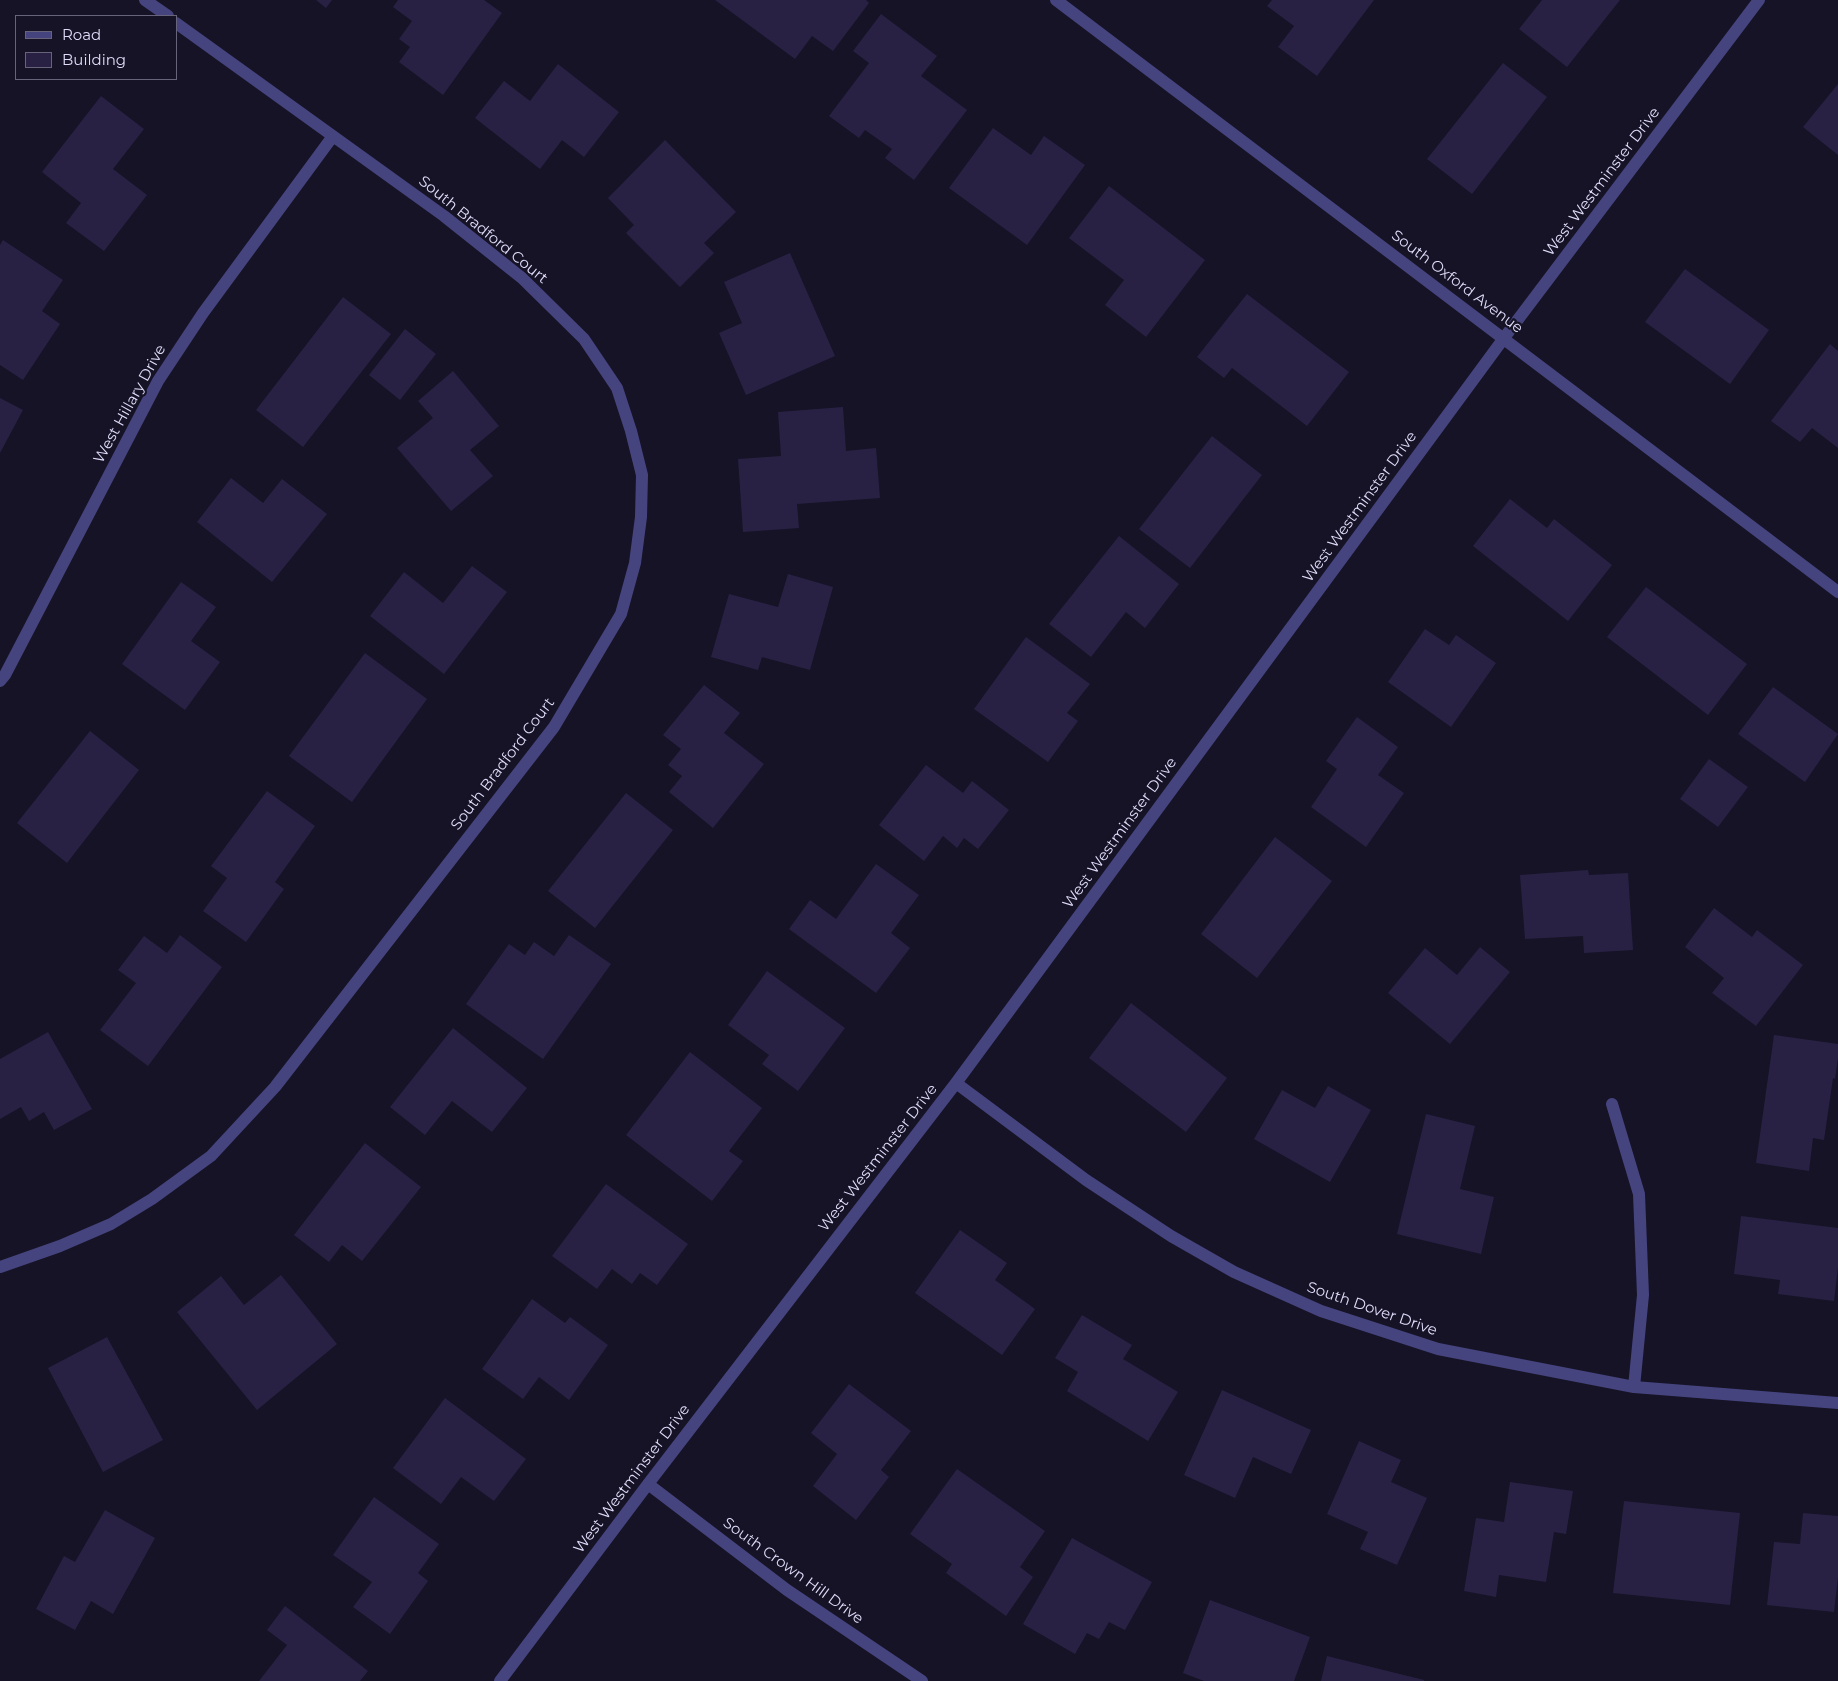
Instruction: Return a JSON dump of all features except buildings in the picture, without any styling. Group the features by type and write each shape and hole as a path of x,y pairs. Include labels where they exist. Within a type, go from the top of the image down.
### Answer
{"street":[{"path":"145,0 167,15"},
{"name":"South Oxford Avenue","path":"1056,0 1838,592"},
{"name":"West Westminster Drive","path":"500,1681 648,1484 956,1083 1504,338 1759,0"},
{"name":"South Bradford Court","path":"0,1267 60,1246 111,1224 152,1199 211,1156 275,1087 554,727 621,614 635,564 641,517 642,475 617,388 584,339 522,278 444,216 178,23"},
{"name":"West Hillary Drive","path":"0,681 5,675 158,381 203,313 333,136"},
{"name":"South Dover Drive","path":"956,1083 1086,1180 1171,1236 1234,1272 1321,1311 1438,1349 1634,1387 1838,1403"},
{"path":"1612,1104 1639,1194 1643,1295 1634,1387"},
{"name":"South Crown Hill Drive","path":"648,1484 787,1590 922,1681"}]}
